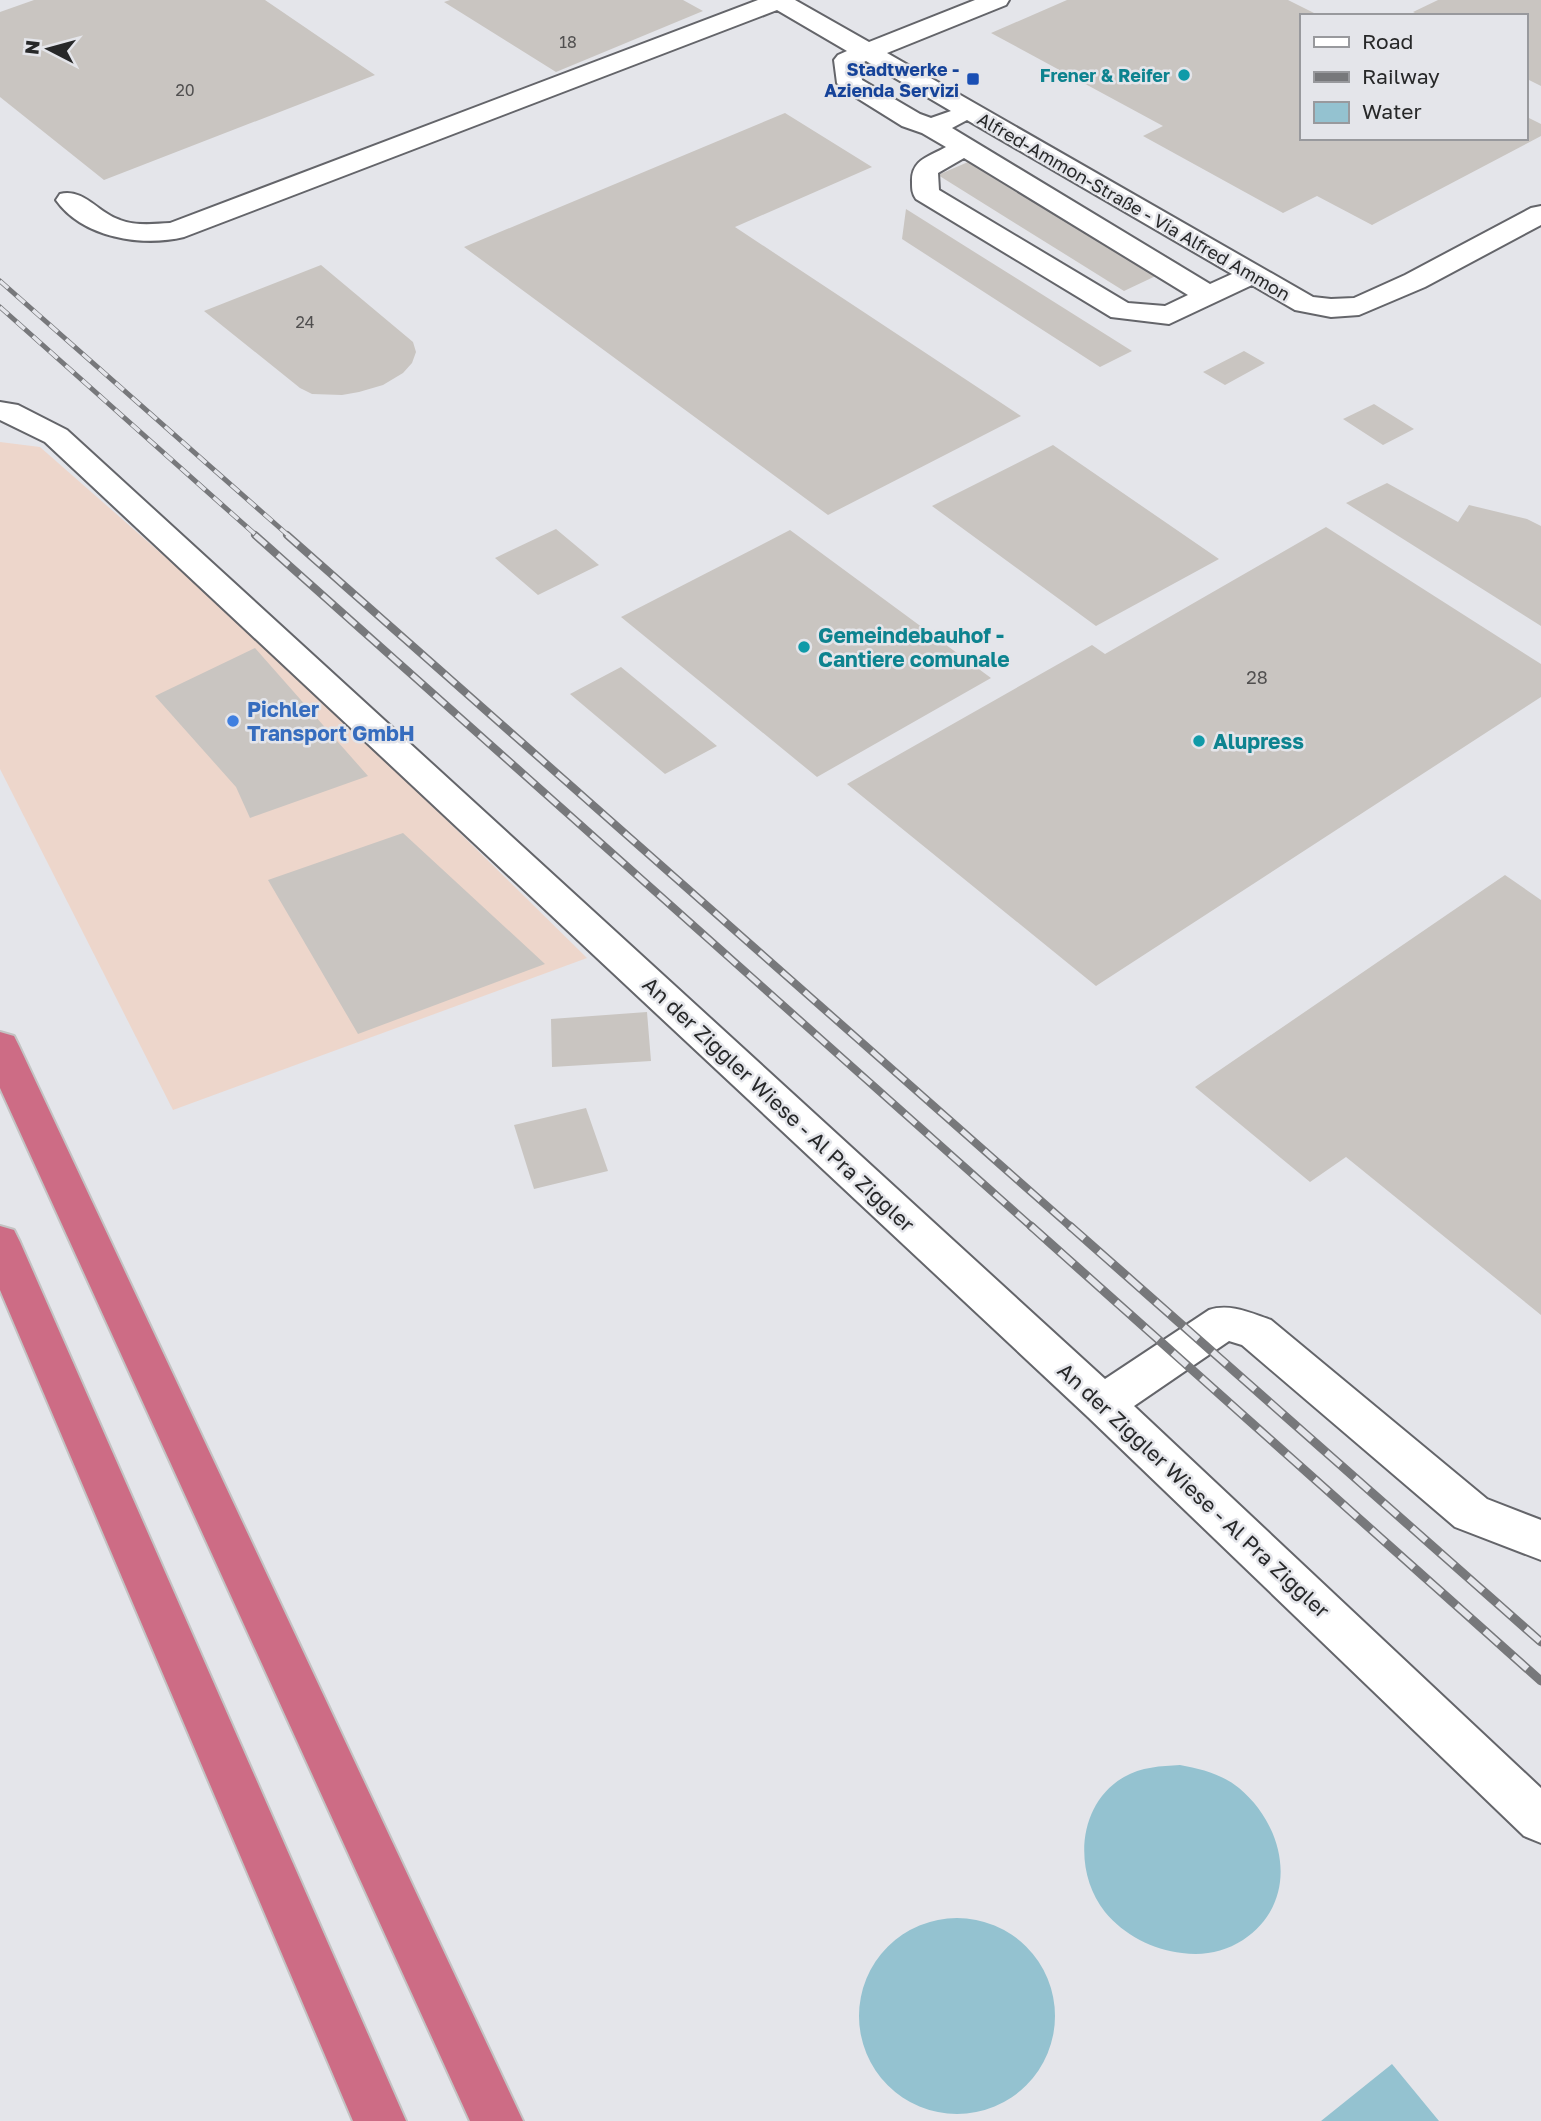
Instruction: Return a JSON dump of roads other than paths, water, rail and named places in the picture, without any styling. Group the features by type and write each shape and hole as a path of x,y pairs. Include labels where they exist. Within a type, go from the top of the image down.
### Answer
{"highway":[{"path":"0,1046 497,2121"},
{"path":"0,1242 380,2121"}],"street":[{"path":"70,200 93,220 131,234 174,231 777,0"},
{"name":"Alfred-Ammon-Straße - Via Alfred Ammon","path":"777,0 1305,304 1331,308 1359,306 1415,281 1541,214"},
{"path":"997,0 847,60 850,83 911,120 931,127 1209,296"},
{"path":"931,127 970,112"},
{"path":"963,148 925,170 926,193 1121,312 1169,315 1253,274"},
{"name":"An der Ziggler Wiese - Al Pra Ziggler","path":"0,411 6,411 56,436 1103,1404 1541,1820"},
{"path":"1103,1404 1224,1322 1256,1332 1471,1513 1531,1530"}],"water":[{"path":"1180,1765 1203,1770 1232,1783 1255,1804 1268,1823 1280,1865 1279,1886 1273,1906 1261,1924 1236,1944 1198,1954 1160,1949 1121,1928 1105,1912 1095,1896 1085,1859 1089,1821 1108,1789 1137,1771"},
{"path":"957,1918 994,1926 1026,1947 1047,1979 1055,2016 1047,2053 1026,2085 994,2106 957,2114 920,2106 888,2085 867,2053 859,2016 867,1979 888,1947 920,1926"},
{"path":"1392,2064 1439,2121 1321,2121"}],"railway":[{"path":"0,281 289,536"},
{"path":"0,307 257,536"},
{"path":"255,535 1033,1228"},
{"path":"287,535 1072,1228"},
{"path":"1031,1226 1541,1681"},
{"path":"1070,1226 1541,1642"}],"place":[{"name":"Frener & Reifer","path":"1184,75"},
{"name":"Stadtwerke - Azienda Servizi","path":"973,79"},
{"name":"Gemeindebauhof - Cantiere comunale","path":"804,647"},
{"name":"Pichler Transport GmbH","path":"233,721"},
{"name":"Alupress","path":"1199,741"}]}
